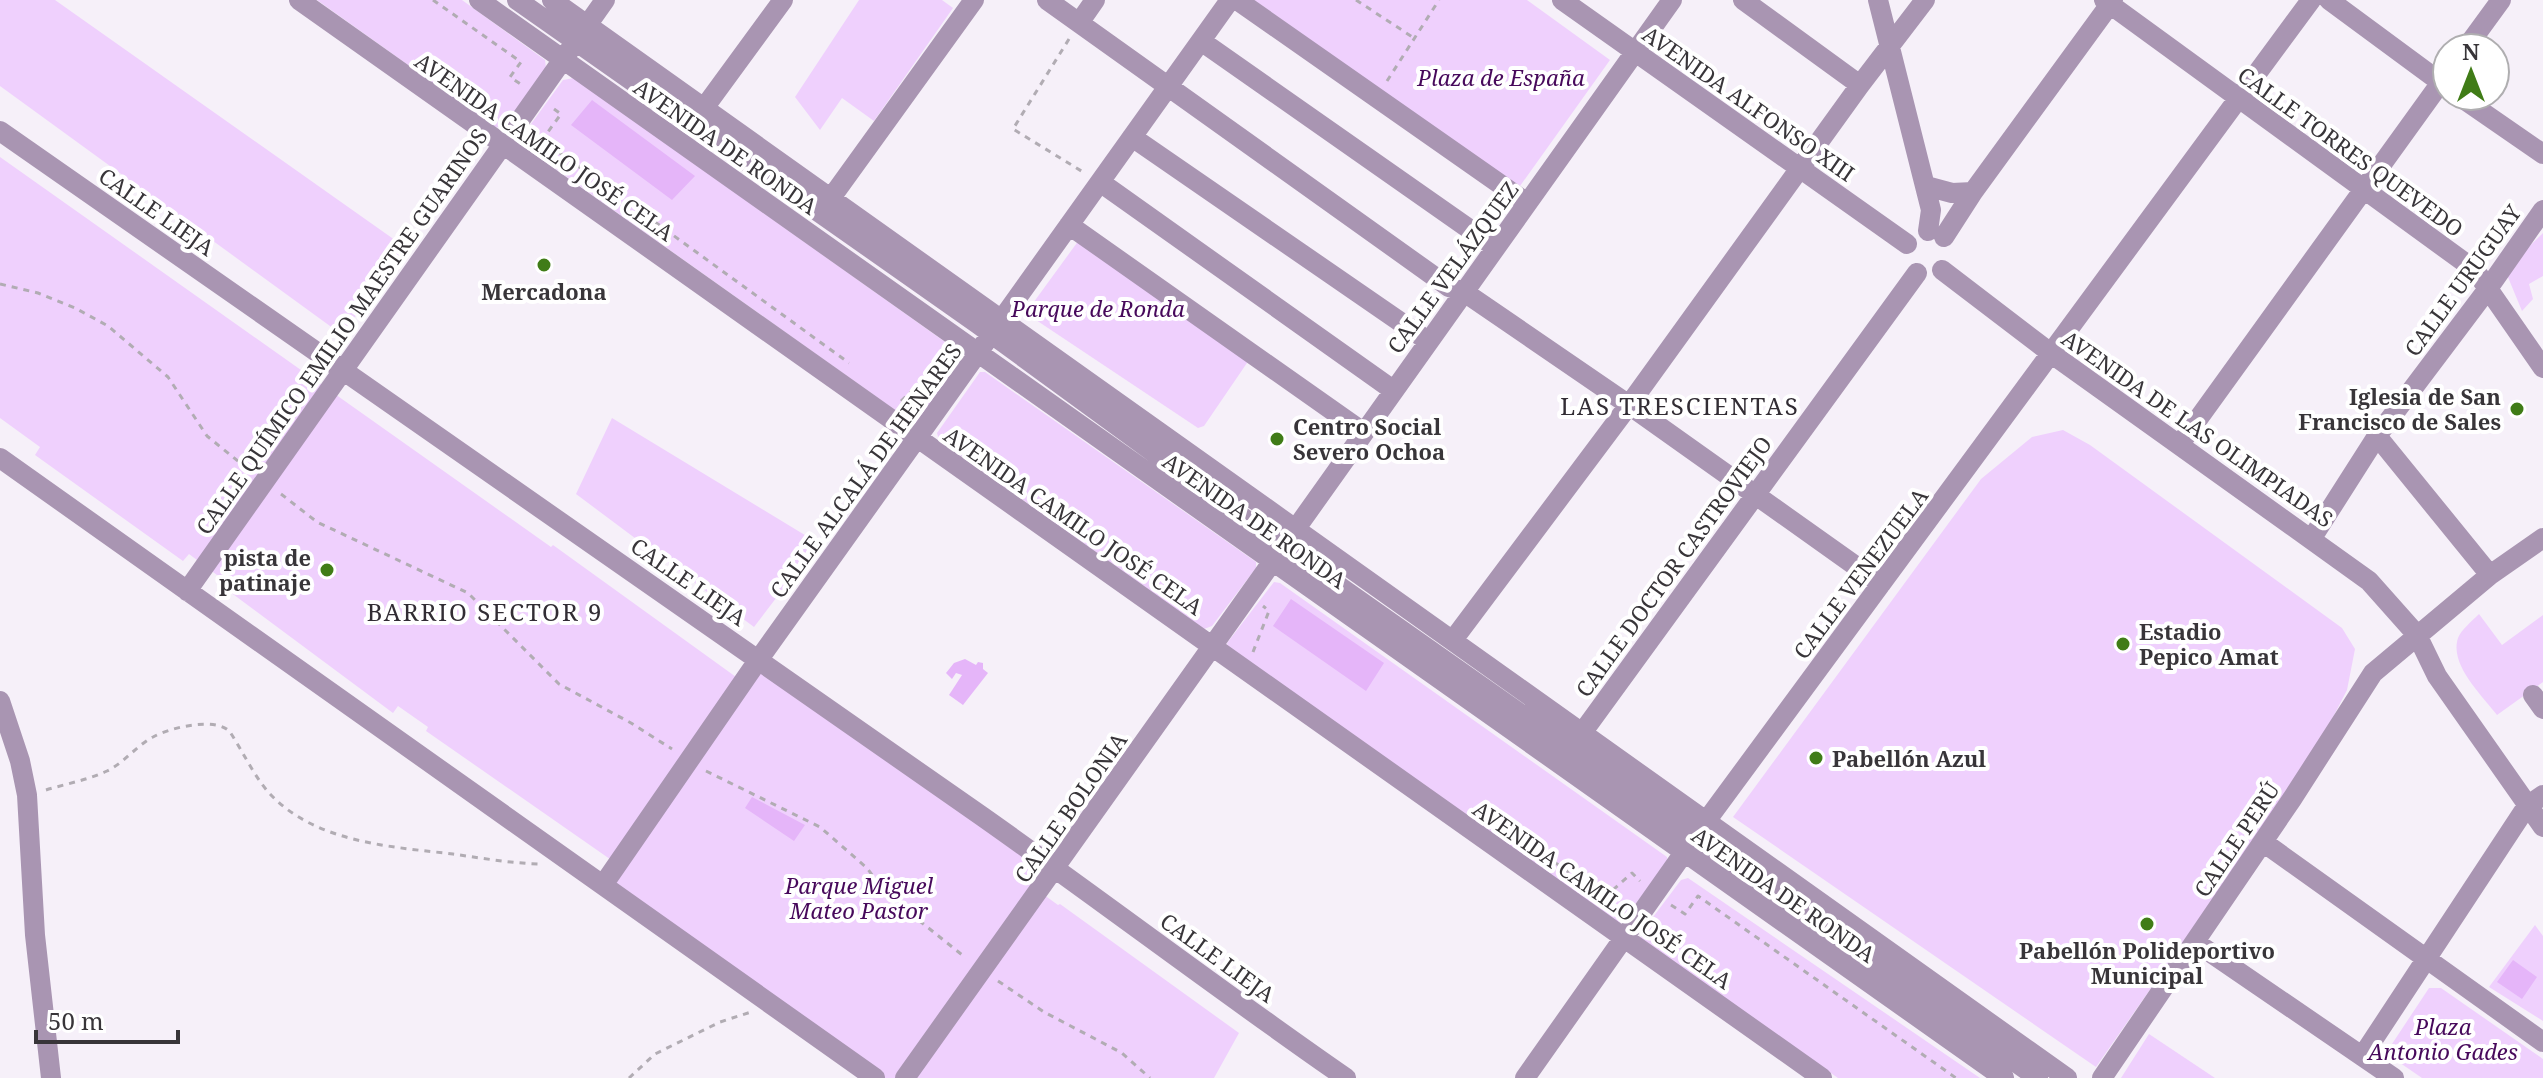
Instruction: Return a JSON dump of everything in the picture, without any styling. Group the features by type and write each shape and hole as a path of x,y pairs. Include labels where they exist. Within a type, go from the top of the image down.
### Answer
{"street":[{"name":"AVENIDA CAMILO JOSÉ CELA","path":"299,0 1822,1078"},
{"name":"AVENIDA DE RONDA","path":"479,0 978,353 1276,554 1702,828 2067,1078"},
{"name":"AVENIDA DE RONDA","path":"517,0 582,34 704,108 831,198 997,327 1276,554 1684,853 2004,1078"},
{"name":"AVENIDA DE RONDA","path":"552,0 582,34 997,327 1295,528 1582,733 1702,828 2038,1078"},
{"name":"CALLE QUÍMICO EMILIO MAESTRE GUARINOS","path":"187,591 605,0"},
{"path":"704,108 783,0"},
{"path":"831,198 974,0"},
{"path":"1047,0 1449,287 1464,292 1629,405 1881,584"},
{"path":"1079,23 1095,0"},
{"name":"CALLE ALCALÁ DE HENARES","path":"603,885 759,659 1230,0"},
{"path":"1237,0 1527,203"},
{"name":"AVENIDA ALFONSO XIII","path":"1562,0 1907,244"},
{"name":"CALLE VELÁZQUEZ","path":"1276,554 1672,0"},
{"path":"1743,0 1860,85"},
{"path":"1878,0 1936,234"},
{"path":"1453,640 1925,0"},
{"name":"CALLE VENEZUELA","path":"1525,1078 1702,828 2311,0"},
{"path":"2329,0 2431,72"},
{"path":"2478,32 2501,0"},
{"path":"1936,234 1973,192 2109,1"},
{"name":"CALLE TORRES QUEVEDO","path":"2109,1 2475,270 2543,368"},
{"path":"1201,41 1495,247"},
{"path":"2180,444 2363,188 2431,100"},
{"path":"2482,112 2543,154"},
{"name":"CALLE LIEJA","path":"0,131 759,659 1056,868 1261,1020 1346,1078"},
{"path":"1132,137 1428,341"},
{"path":"1100,182 1393,390"},
{"path":"1926,186 1952,193 1973,192"},
{"name":"CALLE URUGUAY","path":"2312,538 2377,436 2543,210"},
{"path":"1069,225 1363,432"},
{"path":"1916,234 1936,234 1948,243 1950,258 1942,270 1930,275 1917,273 1908,263 1907,244 1916,234"},
{"name":"AVENIDA DE LAS OLIMPIADAS","path":"1942,270 2052,354 2369,581 2417,635 2437,676 2535,800 2543,827"},
{"name":"CALLE DOCTOR CASTROVIEJO","path":"1582,733 1917,273"},
{"path":"2377,436 2490,575"},
{"path":"0,458 875,1078"},
{"name":"CALLE PERÚ","path":"2102,1078 2263,842 2373,673 2490,575 2543,538"},
{"name":"CALLE BOLONIA","path":"905,1078 1276,554"},
{"path":"0,701 20,761 27,795 35,935 51,1078"},
{"path":"2363,1055 2426,957 2535,800"},
{"path":"2263,842 2543,1042"},
{"path":"2195,942 2394,1078"}],"path":[{"path":"433,0 521,62 510,77 561,114 542,140 850,364"},
{"path":"1356,0 1414,38"},
{"path":"1376,98 1439,0"},
{"path":"1079,23 1013,129 1100,182"},
{"path":"0,284 38,293 108,326 168,377 207,436 317,522 468,593 559,684 631,723 689,760 820,827 867,868 886,894 983,970 1044,1012 1122,1053 1150,1078"},
{"path":"901,401 931,374 942,381"},
{"path":"1253,652 1269,611 1263,607"},
{"path":"27,795 106,771 153,737 176,728 215,724 225,726 230,732 263,787 276,801 296,816 337,834 410,850 509,863 541,864 559,855"},
{"path":"1514,834 1605,897 1632,873 1655,894 1685,914 1698,896 1956,1078"},
{"path":"629,1078 655,1054 720,1022 772,1005"}],"green space":[{"path":"0,0 55,0 409,250 341,334 0,86"},
{"path":"317,0 462,0 545,60 546,68 503,128 495,127"},
{"path":"859,0 942,0 953,8 874,121 842,98 820,130 795,97"},
{"name":"Plaza de España","path":"1254,0 1527,0 1610,60 1520,186 1510,182"},
{"path":"574,78 962,354 962,359 919,421 913,423 522,145 523,135 563,80"},
{"name":"Parque Miguel Mateo Pastor","path":"0,157 743,682 759,659 1056,868 1040,892 1239,1033 1214,1078 875,1078 603,885 617,864 426,731 428,727 398,706 393,713 222,586 225,581 189,554 183,561 35,455 40,447 0,418"},
{"path":"2543,233 2543,276 2529,284 2533,299 2522,311 2505,270"},
{"name":"Parque de Ronda","path":"1079,240 1249,360 1204,426 1198,428 1030,316 1028,310"},
{"path":"980,372 985,372 1256,562 1256,568 1212,626 1204,629 939,440 937,433"},
{"path":"612,418 818,543 754,627 576,494"},
{"path":"2063,430 2090,445 2342,628 2355,649 2347,690 2313,756 2096,1067 1733,817 1981,479 2032,437"},
{"path":"1274,582 1280,583 1667,857 1667,864 1621,922 1617,924 1228,647 1227,643"},
{"path":"2479,614 2502,645 2543,615 2543,682 2497,715 2469,680 2458,659 2458,638"},
{"path":"1688,878 1980,1078 1838,1078 1641,940 1641,933 1681,880"},
{"path":"2535,925 2543,936 2543,1021 2489,987"},
{"name":"Plaza Antonio Gades","path":"2429,988 2441,988 2543,1059 2543,1078 2422,1078 2390,1056 2388,1050"},
{"path":"2149,1034 2215,1078 2121,1078"}],"shaded area":[{"path":"592,100 695,176 672,200 571,125"},
{"path":"1291,599 1384,663 1366,691 1273,626"},
{"path":"965,659 976,665 983,663 983,669 988,673 963,705 949,695 962,675 956,673 952,679 946,673 954,663"},
{"path":"752,797 805,825 794,841 745,808"},
{"path":"2513,960 2537,977 2522,999 2497,982"}],"place":[{"name":"Mercadona","path":"544,265"},
{"name":"Iglesia de San Francisco de Sales","path":"2517,409"},
{"name":"Centro Social Severo Ochoa","path":"1277,439"},
{"name":"pista de patinaje","path":"327,570"},
{"name":"Estadio Pepico Amat","path":"2123,644"},
{"name":"Pabellón Azul","path":"1816,758"},
{"name":"Pabellón Polideportivo Municipal","path":"2147,924"}],"district":[{"name":"LAS TRESCIENTAS","path":"1680,405"},
{"name":"BARRIO SECTOR 9","path":"485,611"}]}
